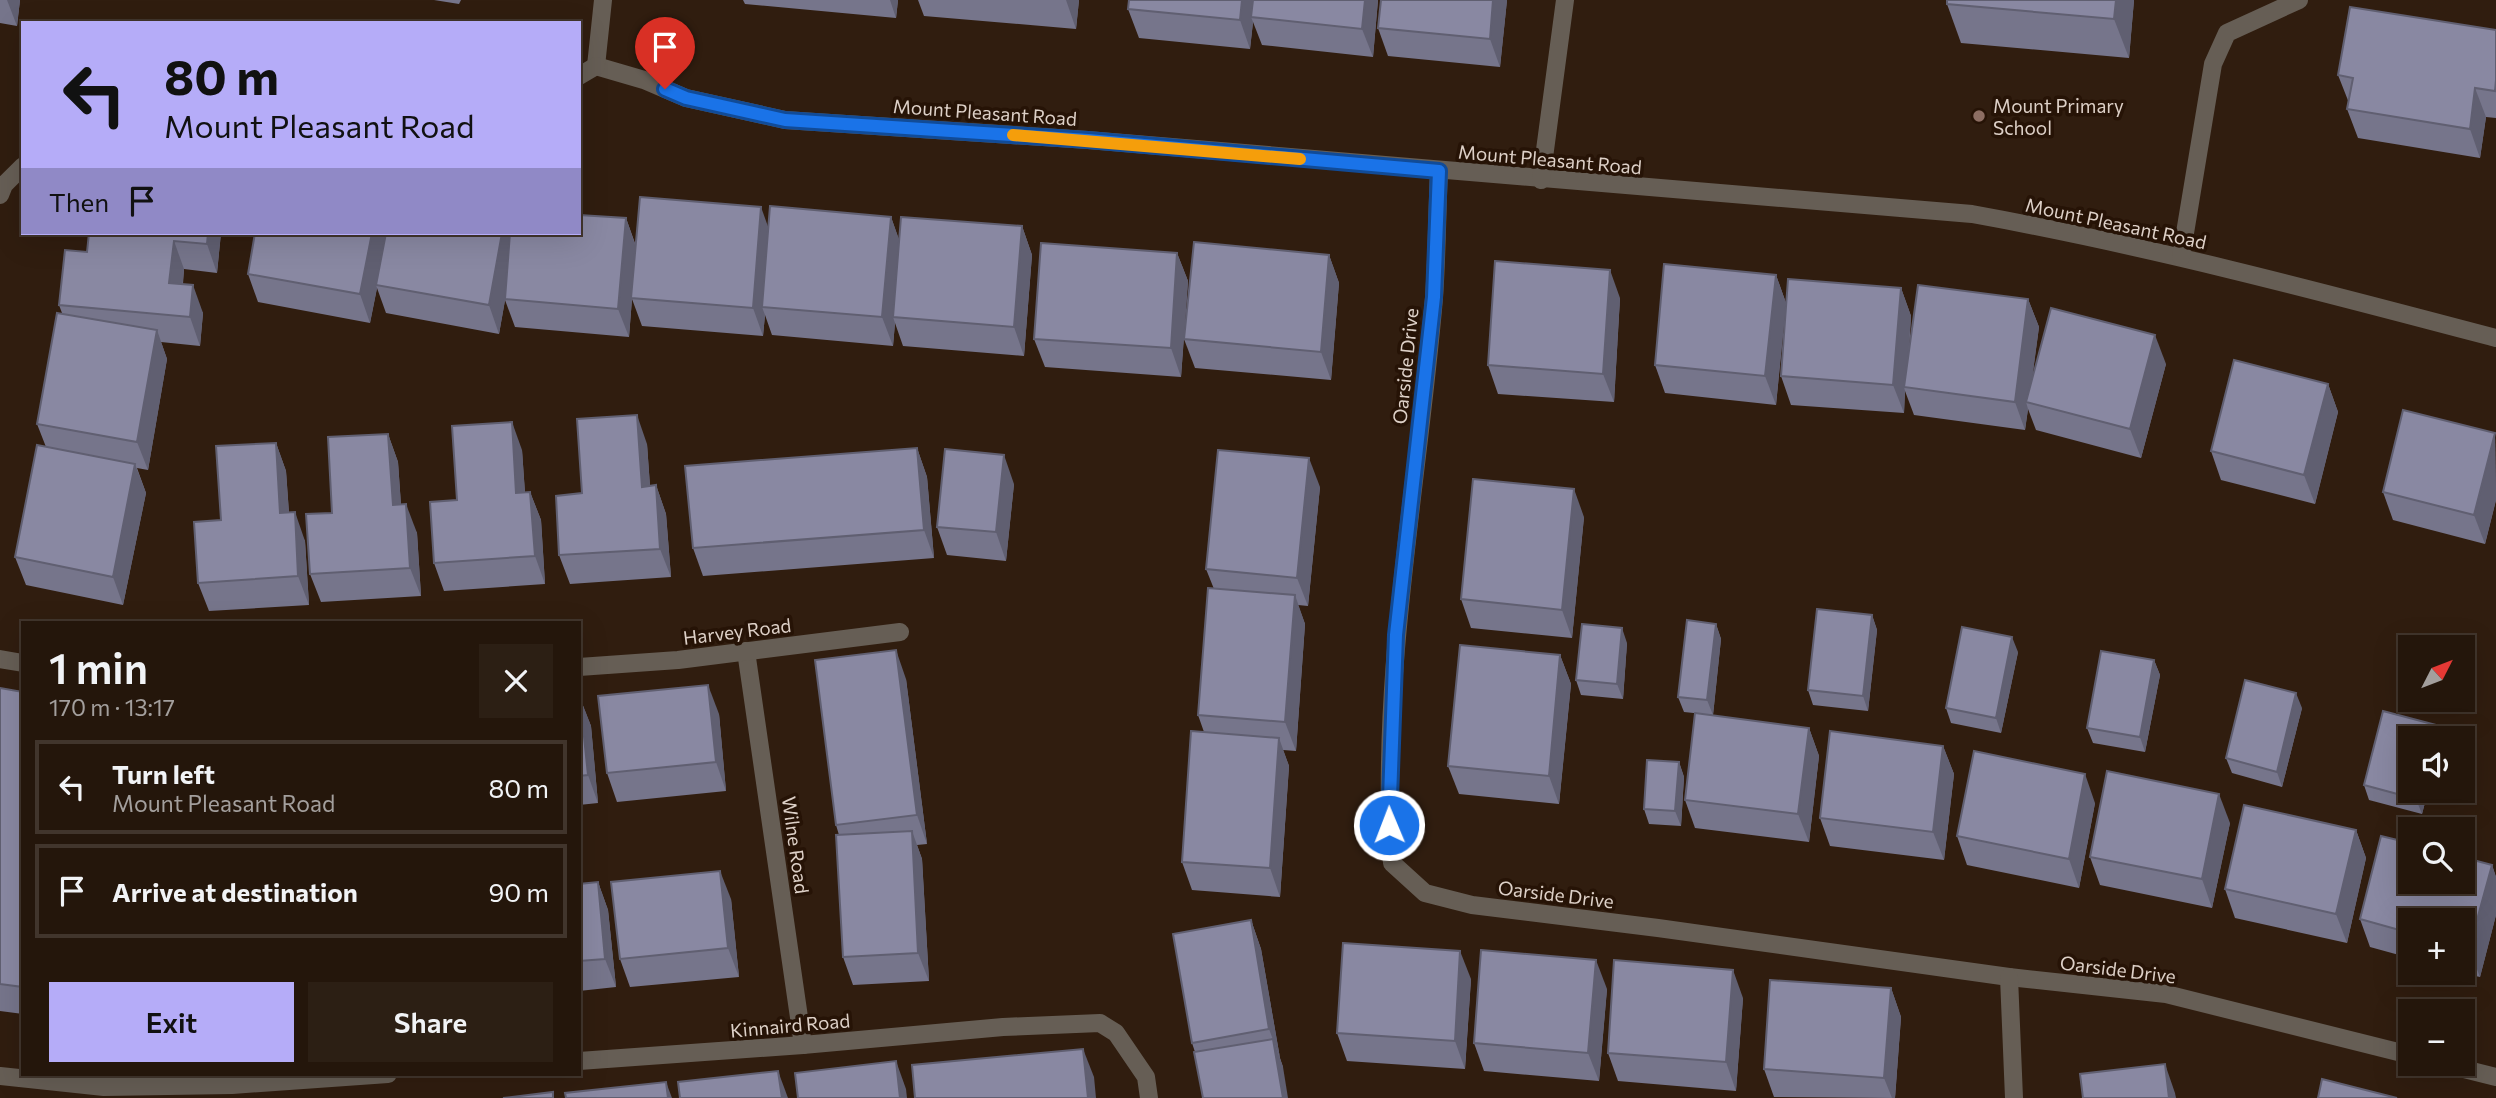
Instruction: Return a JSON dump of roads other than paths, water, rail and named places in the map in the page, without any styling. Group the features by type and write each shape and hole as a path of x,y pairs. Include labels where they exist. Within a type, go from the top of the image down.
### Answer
{"street":[{"path":"581,75 596,66 603,0"},
{"path":"1541,180 1565,0"},
{"path":"2180,257 2213,64 2227,33 2299,0"},
{"name":"Mount Pleasant Road","path":"596,66 644,80 686,98 785,120 1101,141 1541,180 1972,214 2055,229 2180,257 2496,338"},
{"path":"1,188 21,168"},
{"name":"Oarside Drive","path":"1439,171 1434,297 1396,635 1388,806 1392,863 1425,893 1472,905 2009,977 2166,994 2398,1052"},
{"name":"Harvey Road","path":"581,667 678,660 900,632"},
{"name":"Wilne Road","path":"746,651 803,1045"},
{"path":"0,659 21,663"},
{"path":"2009,977 2014,1098"},
{"name":"Kinnaird Road","path":"581,1061 1003,1027 1100,1023 1116,1033 1146,1077 1149,1098"},
{"path":"2475,1072 2496,1077"},
{"path":"0,1076 104,1087 232,1085 360,1076"}],"place":[{"name":"Mount Primary School","path":"1979,116"}]}
